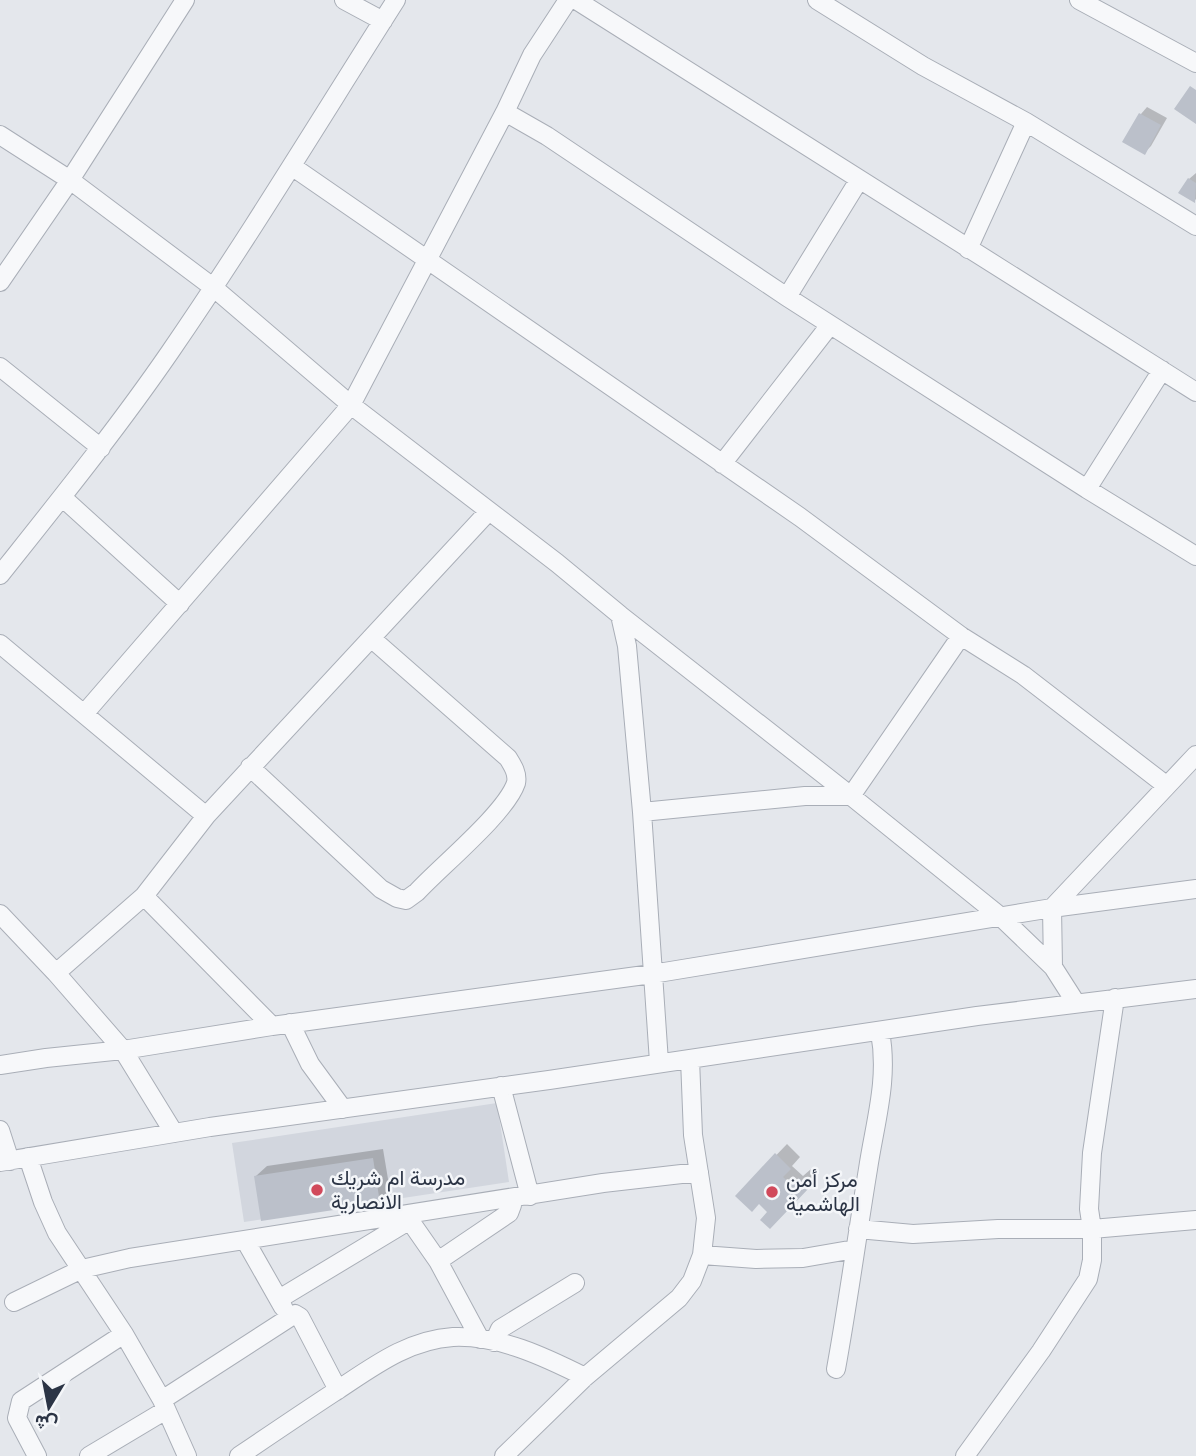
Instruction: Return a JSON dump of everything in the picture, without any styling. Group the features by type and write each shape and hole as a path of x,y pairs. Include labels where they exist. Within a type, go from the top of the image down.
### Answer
{"street":[{"path":"0,282 71,180 185,0"},
{"path":"344,0 383,21"},
{"path":"0,575 101,448 214,288 293,167 396,0"},
{"path":"84,714 351,405 505,112 532,55 568,0"},
{"path":"576,0 1196,391"},
{"path":"817,0 923,66 1026,122 1196,226"},
{"path":"1079,0 1196,63"},
{"path":"505,112 547,136 830,325 1196,556"},
{"path":"968,249 1026,122"},
{"path":"0,135 71,180 214,288 351,405 851,796 1001,917 1053,967 1076,1003"},
{"path":"293,167 800,517 961,636 1023,675 1167,786"},
{"path":"787,297 859,180"},
{"path":"722,464 830,325"},
{"path":"0,367 101,448"},
{"path":"1087,489 1162,370"},
{"path":"63,498 180,604"},
{"path":"56,973 144,896 206,816 489,511"},
{"path":"620,615 627,646 642,811 659,1062"},
{"path":"851,796 961,636"},
{"path":"250,768 381,889 406,900 504,806 517,781 508,758 371,638"},
{"path":"0,644 206,816"},
{"path":"1053,967 1052,908 1196,755"},
{"path":"642,811 805,796 851,796"},
{"path":"0,1065 123,1050 290,1023 652,974 1052,908 1196,889"},
{"path":"144,896 272,1026"},
{"path":"0,914 123,1050 174,1133"},
{"path":"13,1160 174,1133 659,1062 1076,1003 1196,989"},
{"path":"965,1456 1019,1382 1088,1279 1092,1260 1092,1153 1115,998"},
{"path":"290,1023 310,1064 343,1109"},
{"path":"836,1369 871,1146 881,1109 884,1054 880,1032"},
{"path":"504,1456 585,1377 679,1298 692,1281 702,1255 706,1218 693,1135 690,1059"},
{"path":"502,1086 530,1196"},
{"path":"0,1129 13,1160 43,1202 57,1233 124,1334 164,1405 187,1456"},
{"path":"14,1302 82,1269 130,1258 408,1218 603,1183 699,1172"},
{"path":"438,1261 509,1213 512,1205 509,1198"},
{"path":"408,1218 487,1341"},
{"path":"279,1299 408,1218"},
{"path":"858,1229 913,1234 998,1229 1092,1229 1196,1220"},
{"path":"245,1240 289,1316"},
{"path":"702,1255 756,1259 803,1258 855,1249"},
{"path":"487,1341 500,1329 575,1283"},
{"path":"89,1456 295,1314 300,1317 338,1390"},
{"path":"37,1456 17,1418 21,1401 124,1334"},
{"path":"239,1456 397,1352 419,1343 455,1337 487,1341 545,1357 585,1377"}],"shaded area":[{"path":"497,1103 509,1182 244,1222 232,1143"}],"building":[{"path":"1190,86 1196,90 1196,124 1174,109"},
{"path":"1139,113 1161,125 1145,155 1122,142"},
{"path":"1188,178 1196,183 1195,203 1178,193"},
{"name":"مركز أمن الهاشمية","path":"775,1153 791,1169 783,1177 792,1185 799,1178 809,1188 770,1229 760,1220 767,1212 759,1204 752,1212 735,1196"},
{"name":"مدرسة ام شريك الانصارية","path":"373,1158 380,1203 261,1221 254,1176"}],"place":[{"name":"مدرسة ام شريك الانصارية","path":"317,1190"},
{"name":"مركز أمن الهاشمية","path":"772,1192"}]}
